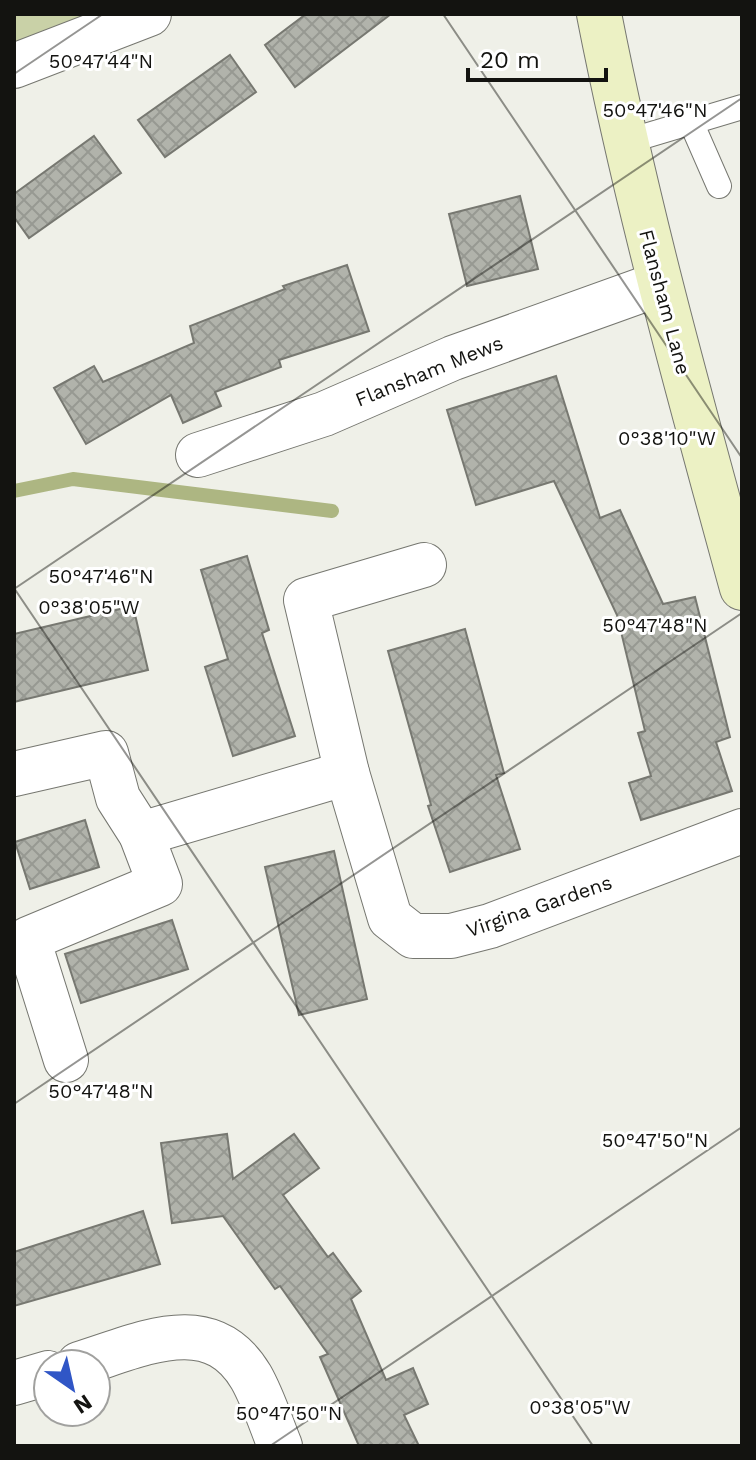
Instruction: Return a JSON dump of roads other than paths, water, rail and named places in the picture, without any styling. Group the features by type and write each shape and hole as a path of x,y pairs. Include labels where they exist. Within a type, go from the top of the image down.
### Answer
{"main road":[{"name":"Flansham Lane","path":"599,14 659,284 742,588"}],"street":[{"path":"14,66 149,14"},
{"name":"Flansham Mews","path":"198,455 324,414 453,358 659,284"},
{"name":"Virgina Gardens","path":"424,565 306,600 347,773 390,918 413,936 451,936 490,926 742,831"},
{"path":"14,774 106,753 118,798 141,834 160,884 28,939 66,1060"},
{"path":"141,834 347,773"},
{"path":"112,1354 159,1340 188,1336 218,1342 237,1357 252,1379 280,1446"}],"lane":[{"path":"625,142 742,107"},
{"path":"691,122 719,186"}],"waterway":[{"path":"14,491 73,479 332,511"}]}
